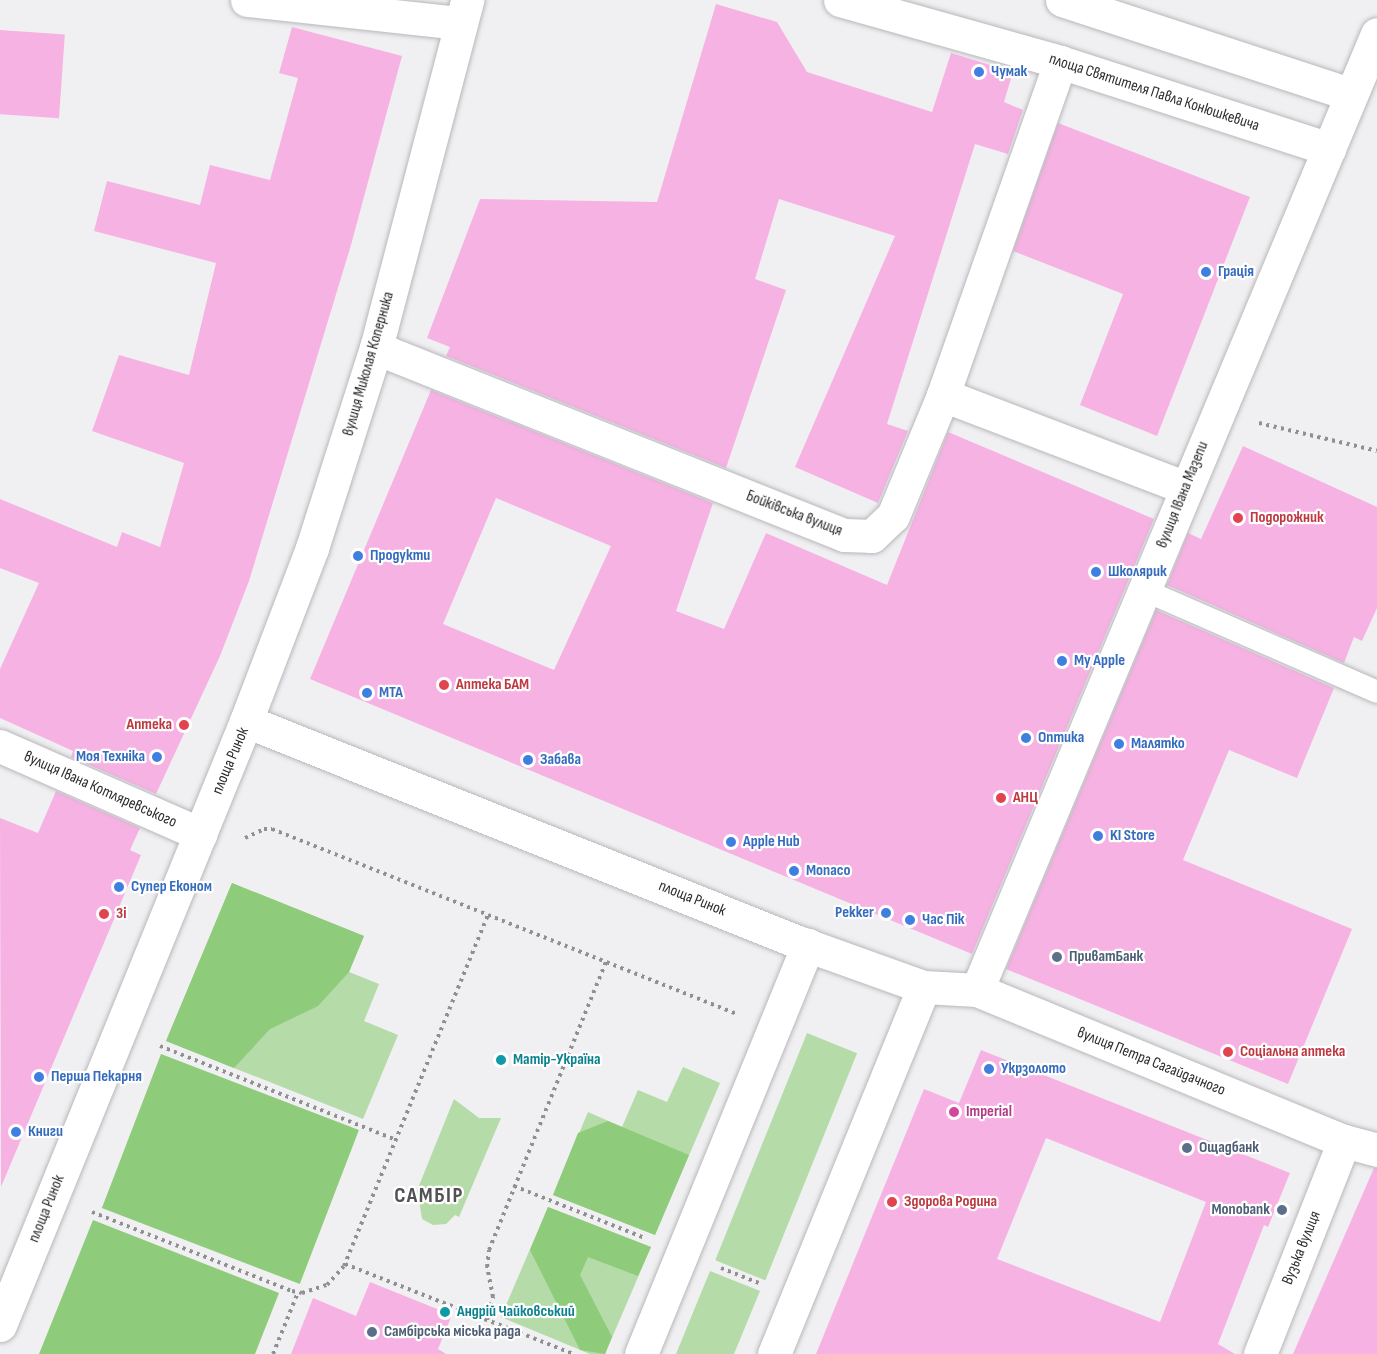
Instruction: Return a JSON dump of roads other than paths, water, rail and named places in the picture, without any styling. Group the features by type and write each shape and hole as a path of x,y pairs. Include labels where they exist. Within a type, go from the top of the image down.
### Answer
{"street":[{"path":"247,0 463,12"},
{"name":"площа Святителя Павла Конюшкевича","path":"840,0 1060,62 1329,149"},
{"path":"1062,0 1350,94"},
{"name":"вулиця Миколая Коперника","path":"246,721 312,548 376,348 463,12"},
{"name":"вулиця Івана Мазепи","path":"977,990 1377,34"},
{"name":"Бойківська вулиця","path":"376,348 844,535 872,536 893,516 943,395 1060,62"},
{"path":"943,395 1186,489"},
{"name":"площа Ринок","path":"0,1325 246,721 808,945 924,987"},
{"name":"вулиця Івана Котляревського","path":"0,746 200,834"},
{"path":"641,1354 808,945"},
{"path":"774,1354 924,987"},
{"name":"вулиця Петра Сагайдачного","path":"924,987 977,990 1344,1141 1377,1150"},
{"name":"Вузька вулиця","path":"1260,1354 1344,1141"}],"lane":[{"path":"1144,590 1377,692"}],"place":[{"name":"Чумак","path":"979,72"},
{"name":"Грація","path":"1206,272"},
{"name":"Подорожник","path":"1238,518"},
{"name":"Продукти","path":"358,556"},
{"name":"Школярик","path":"1096,572"},
{"name":"My Apple","path":"1062,661"},
{"name":"Аптека БАМ","path":"444,685"},
{"name":"MTA","path":"367,693"},
{"name":"Аптека","path":"184,725"},
{"name":"Оптика","path":"1026,738"},
{"name":"Малятко","path":"1119,744"},
{"name":"Моя Техніка","path":"157,757"},
{"name":"Забава","path":"528,760"},
{"name":"АНЦ","path":"1001,798"},
{"name":"KI Store","path":"1098,836"},
{"name":"Apple Hub","path":"731,842"},
{"name":"Monaco","path":"794,871"},
{"name":"Супер Економ","path":"119,887"},
{"name":"Pekker","path":"886,913"},
{"name":"3і","path":"104,914"},
{"name":"Час Пік","path":"910,920"},
{"name":"ПриватБанк","path":"1057,957"},
{"name":"Соціальна аптека","path":"1228,1052"},
{"name":"Матір-Україна","path":"501,1060"},
{"name":"Укрзолото","path":"989,1069"},
{"name":"Перша Пекарня","path":"39,1077"},
{"name":"Imperial","path":"954,1112"},
{"name":"Книги","path":"16,1132"},
{"name":"Ощадбанк","path":"1187,1148"},
{"name":"Здорова Родина","path":"892,1202"},
{"name":"Monobank","path":"1282,1210"},
{"name":"Андрій Чайковський","path":"445,1312"},
{"name":"Самбірська міська рада","path":"372,1332"}],"district":[{"name":"САМБІР","path":"429,1196"}]}
